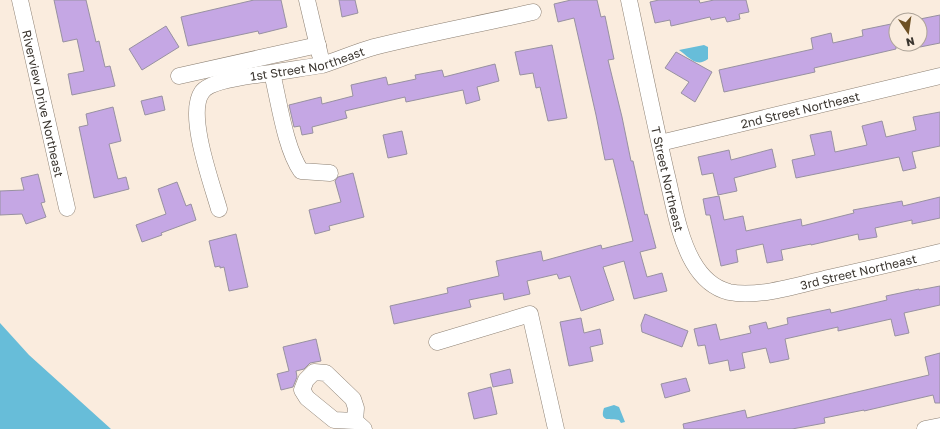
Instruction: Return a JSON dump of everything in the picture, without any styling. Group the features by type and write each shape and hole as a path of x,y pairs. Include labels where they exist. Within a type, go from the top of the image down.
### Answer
{"street":[{"name":"Riverview Drive Northeast","path":"20,0 67,208"},
{"path":"307,0 322,64"},
{"name":"T Street Northeast","path":"629,0 673,201 684,240 692,261 700,273 709,282 730,292 748,293 776,290"},
{"name":"1st Street Northeast","path":"219,209 198,135 197,109 200,95 204,89 216,83 322,64 372,48 533,12"},
{"path":"178,76 318,45"},
{"path":"272,73 288,140 295,162 301,171 330,173"},
{"name":"2nd Street Northeast","path":"660,143 940,76"},
{"name":"3rd Street Northeast","path":"776,290 940,252"},
{"path":"437,342 530,314 556,429"},
{"path":"925,429 940,426"}],"water":[{"path":"704,45 708,47 708,59 700,62 696,62 679,50"},
{"path":"0,323 29,355 111,429 0,429"},
{"path":"614,405 619,407 625,422 621,423 619,420 604,418 604,408"}],"building":[{"path":"54,0 86,0 96,42 99,41 105,67 110,66 115,86 72,95 68,74 84,71 77,39 63,42"},
{"path":"254,0 281,0 287,27 259,34 258,31 188,46 181,17"},
{"path":"339,0 355,0 358,13 342,17"},
{"path":"571,0 597,0 601,17 605,16 614,59 608,60 631,161 633,161 645,215 647,214 656,248 640,252 647,277 662,273 667,291 634,299 624,261 603,267 614,300 581,311 570,276 559,279 557,274 527,281 530,294 504,300 503,293 469,300 471,307 394,324 390,306 448,293 447,288 499,276 496,261 541,251 543,261 601,245 602,249 633,241 613,159 605,160 574,18 558,22 554,4"},
{"path":"659,0 699,0 700,3 714,0 746,0 749,12 739,14 740,19 727,22 725,17 711,20 710,17 671,26 670,20 655,23 650,2"},
{"path":"940,15 940,43 928,45 928,17"},
{"path":"888,25 888,51 814,68 815,72 724,92 719,70 813,49 811,38 831,33 833,43 863,36 862,30"},
{"path":"166,26 179,47 142,70 129,49"},
{"path":"552,45 567,118 548,121 540,87 536,88 533,73 520,75 515,52"},
{"path":"676,52 712,72 695,102 681,93 689,82 665,68"},
{"path":"495,64 499,81 477,87 480,100 466,104 463,90 406,102 405,97 345,111 347,118 312,127 313,133 302,135 300,126 294,127 289,105 321,97 322,104 353,96 351,85 386,77 388,85 416,79 415,75 442,70 444,77"},
{"path":"162,96 165,110 145,115 141,101"},
{"path":"113,107 121,141 109,144 118,179 126,177 129,189 94,198 79,127 88,125 86,114"},
{"path":"940,112 940,146 912,152 916,168 903,171 899,157 796,178 792,160 815,155 810,135 831,131 835,152 867,145 862,126 882,121 886,137 916,130 913,117"},
{"path":"402,131 407,154 388,158 383,135"},
{"path":"772,149 776,167 734,178 737,191 718,195 713,173 702,175 698,157 729,150 731,160"},
{"path":"353,173 364,217 329,226 330,230 315,234 309,210 341,202 335,181 338,177"},
{"path":"38,174 45,202 41,203 46,217 26,224 22,214 0,215 0,191 24,190 21,178"},
{"path":"177,182 186,206 191,204 196,220 142,242 136,225 166,214 158,189"},
{"path":"719,196 724,220 743,216 746,231 801,219 802,226 854,213 853,210 902,201 903,206 940,197 940,218 912,224 912,220 875,228 877,237 859,240 858,234 811,245 781,250 783,260 767,263 763,244 736,250 738,262 721,266 710,215 706,215 703,199"},
{"path":"236,234 248,287 229,291 224,267 215,267 209,241"},
{"path":"940,286 940,305 904,313 909,333 895,336 891,319 838,331 838,327 785,339 789,359 770,363 766,348 742,353 745,368 730,371 728,360 709,364 705,345 698,346 694,329 716,324 720,340 751,333 749,326 766,322 768,329 788,324 787,318 830,309 831,313 887,300 886,296"},
{"path":"645,314 688,331 682,347 642,332 641,325"},
{"path":"581,318 584,333 600,329 603,344 590,347 593,361 569,366 560,322"},
{"path":"316,339 321,361 310,363 304,369 296,371 297,377 293,387 281,390 277,374 289,371 283,347"},
{"path":"940,353 940,403 935,403 933,395 864,411 824,418 825,423 792,429 684,429 683,424 745,410 747,418 929,375 925,357"},
{"path":"510,369 513,383 493,387 490,374"},
{"path":"686,378 690,391 665,398 661,384"},
{"path":"491,387 497,414 474,419 468,393"}]}
